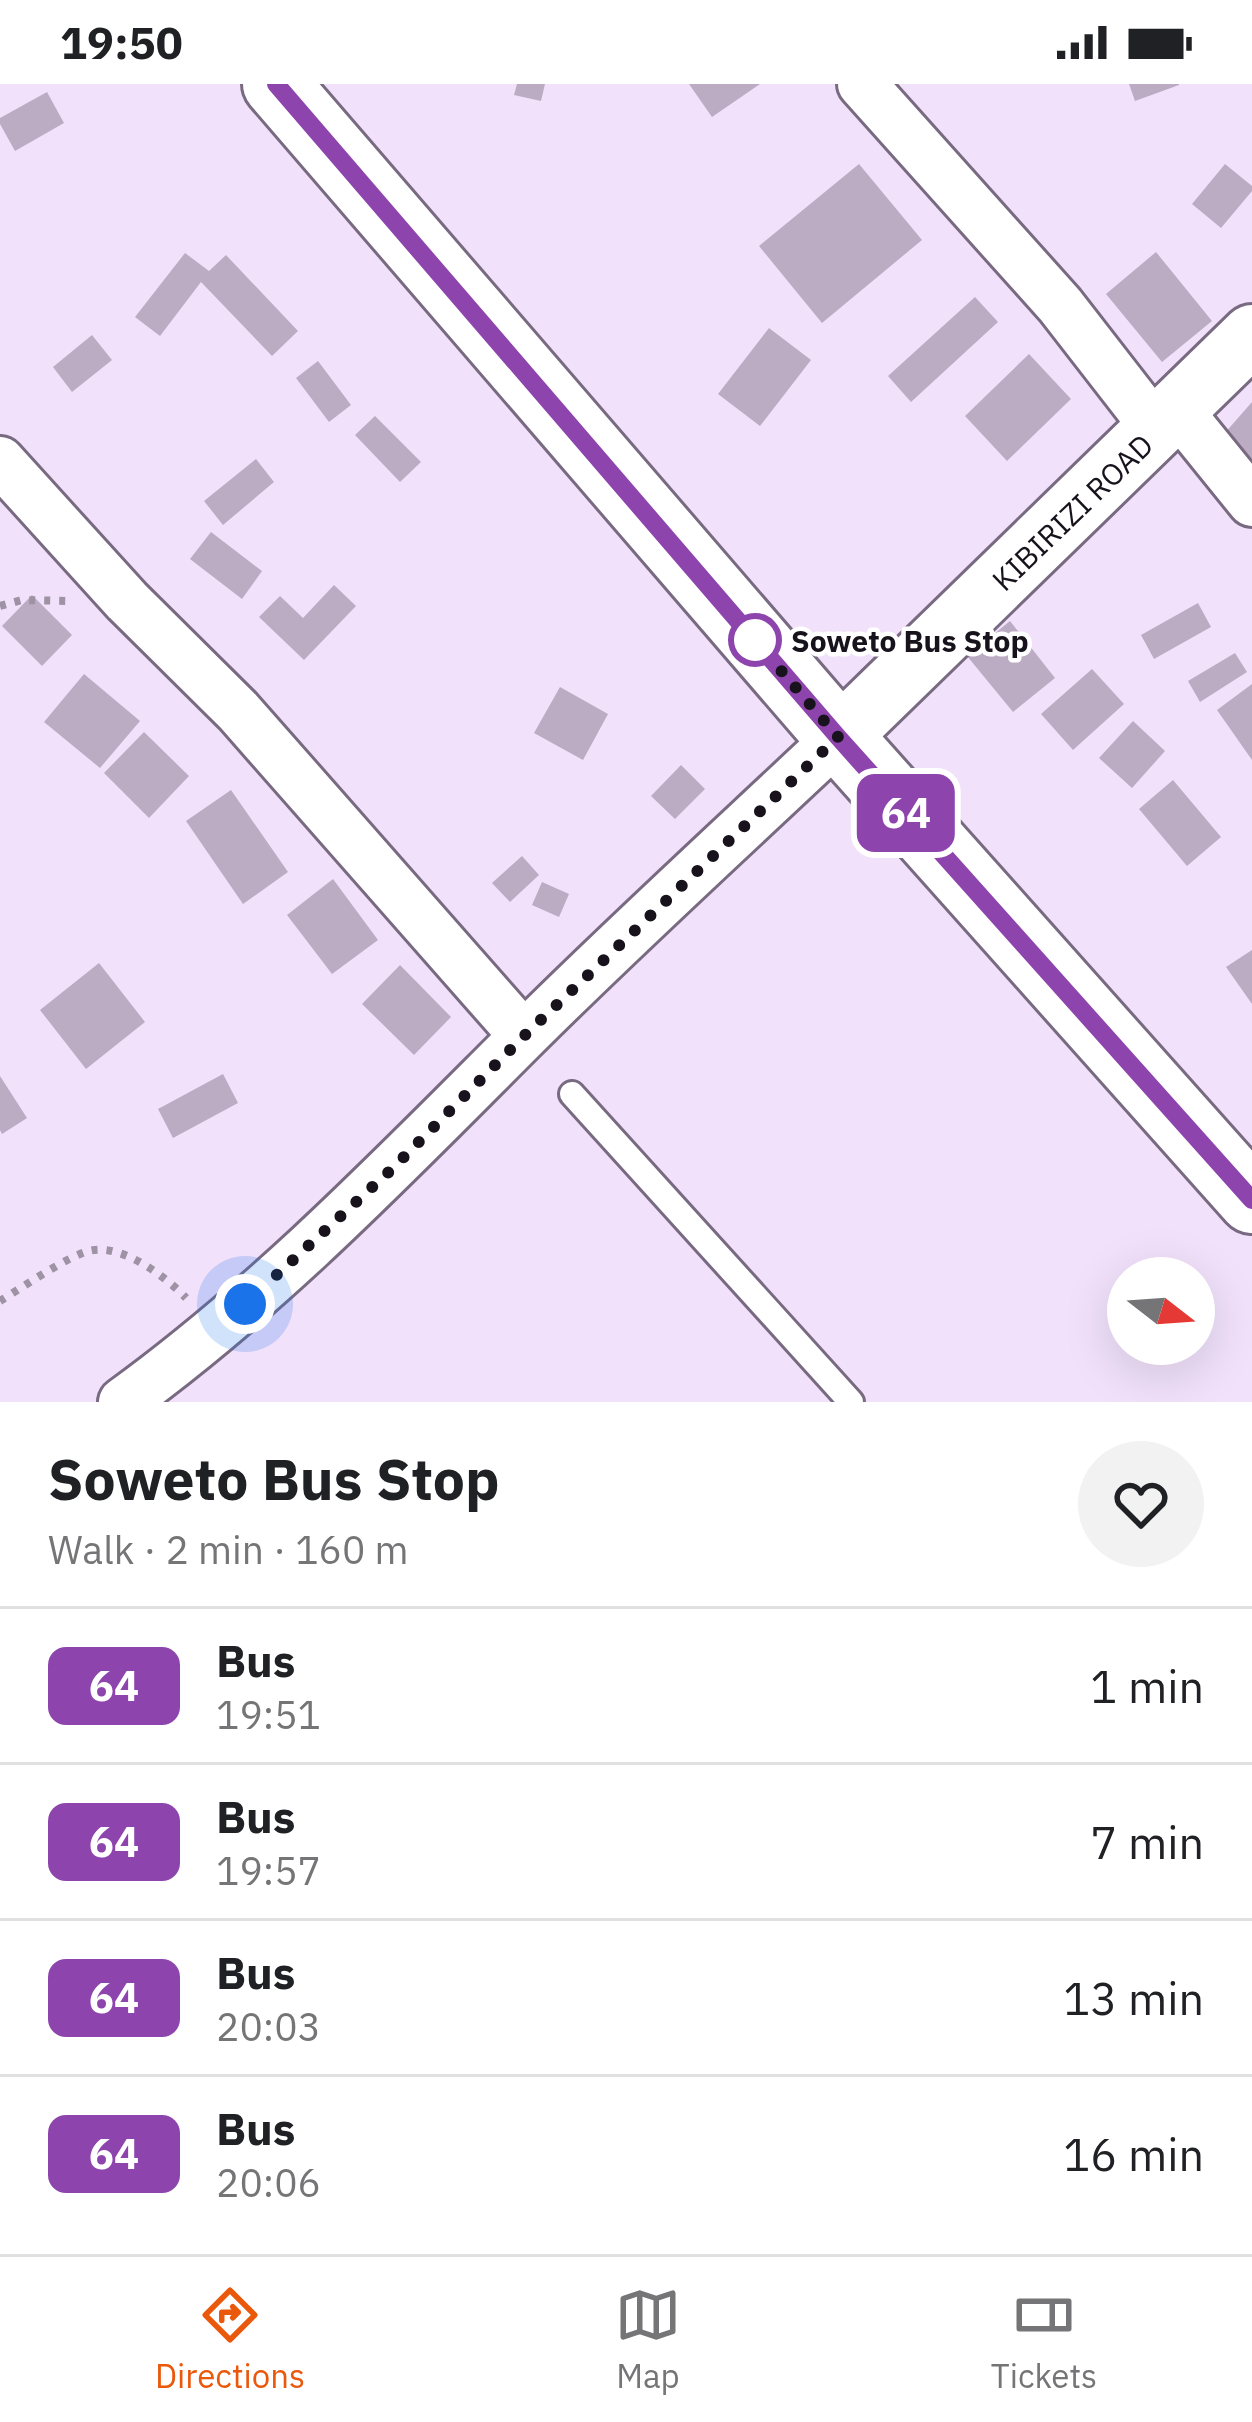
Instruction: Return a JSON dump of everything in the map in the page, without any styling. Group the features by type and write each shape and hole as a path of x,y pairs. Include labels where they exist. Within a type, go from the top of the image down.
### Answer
{"main road":[{"path":"276,84 838,737 1252,1200"}],"street":[{"path":"862,84 1167,419 1252,502"},
{"name":"KIBIRIZI ROAD","path":"838,737 1252,335"},
{"path":"0,461 127,601 252,726 524,1036"},
{"path":"124,1402 217,1330 392,1169 524,1036 838,737"}],"lane":[{"path":"572,1094 851,1402"}],"path":[{"path":"0,1301 93,1250 146,1265 217,1330"}],"building":[{"path":"517,84 545,84 541,101 514,95"},
{"path":"689,84 760,84 712,117"},
{"path":"1129,84 1179,84 1179,85 1135,101"},
{"path":"47,92 64,123 15,151 0,118"},
{"path":"859,164 922,240 822,323 759,246"},
{"path":"1225,164 1252,191 1221,228 1192,204"},
{"path":"1156,252 1212,321 1162,362 1106,294"},
{"path":"185,253 209,271 226,255 298,331 272,356 201,282 160,336 135,317"},
{"path":"975,297 998,322 911,402 888,376"},
{"path":"769,328 811,360 760,426 718,394"},
{"path":"92,335 112,360 72,392 53,367"},
{"path":"1029,354 1071,399 1007,461 965,416"},
{"path":"318,361 351,405 329,422 296,378"},
{"path":"1252,402 1252,459 1224,434"},
{"path":"375,416 421,462 400,482 355,435"},
{"path":"256,459 274,482 223,525 204,501"},
{"path":"211,532 262,571 242,599 190,559"},
{"path":"334,585 356,606 304,660 259,617 280,596 303,618"},
{"path":"32,595 72,635 42,666 2,626"},
{"path":"1198,603 1211,627 1154,659 1141,635"},
{"path":"1010,621 1055,678 1013,712 967,656"},
{"path":"1235,653 1247,672 1200,702 1188,681"},
{"path":"1092,669 1124,704 1073,750 1041,714"},
{"path":"84,674 140,721 100,768 44,722"},
{"path":"1252,684 1252,760 1217,710"},
{"path":"560,687 608,714 583,760 534,733"},
{"path":"1133,721 1165,751 1132,788 1099,758"},
{"path":"144,732 189,776 149,818 104,773"},
{"path":"681,765 705,789 675,819 651,796"},
{"path":"1173,780 1221,837 1187,866 1139,809"},
{"path":"231,790 288,872 243,904 186,821"},
{"path":"522,856 539,875 510,902 492,883"},
{"path":"333,879 378,940 332,974 287,915"},
{"path":"542,882 569,894 559,917 532,905"},
{"path":"1252,950 1252,1004 1226,967"},
{"path":"99,963 145,1022 86,1069 40,1010"},
{"path":"400,965 451,1017 414,1055 362,1004"},
{"path":"223,1074 238,1103 173,1138 158,1109"},
{"path":"0,1076 27,1118 2,1134 0,1130"}],"bus line":[{"name":"64","path":"276,84 838,737 1252,1200"}],"place":[{"name":"Soweto Bus Stop","path":"755,640"}],"route":[{"path":"245,1304 392,1169 524,1036 838,737 748,632 755,640"}]}
